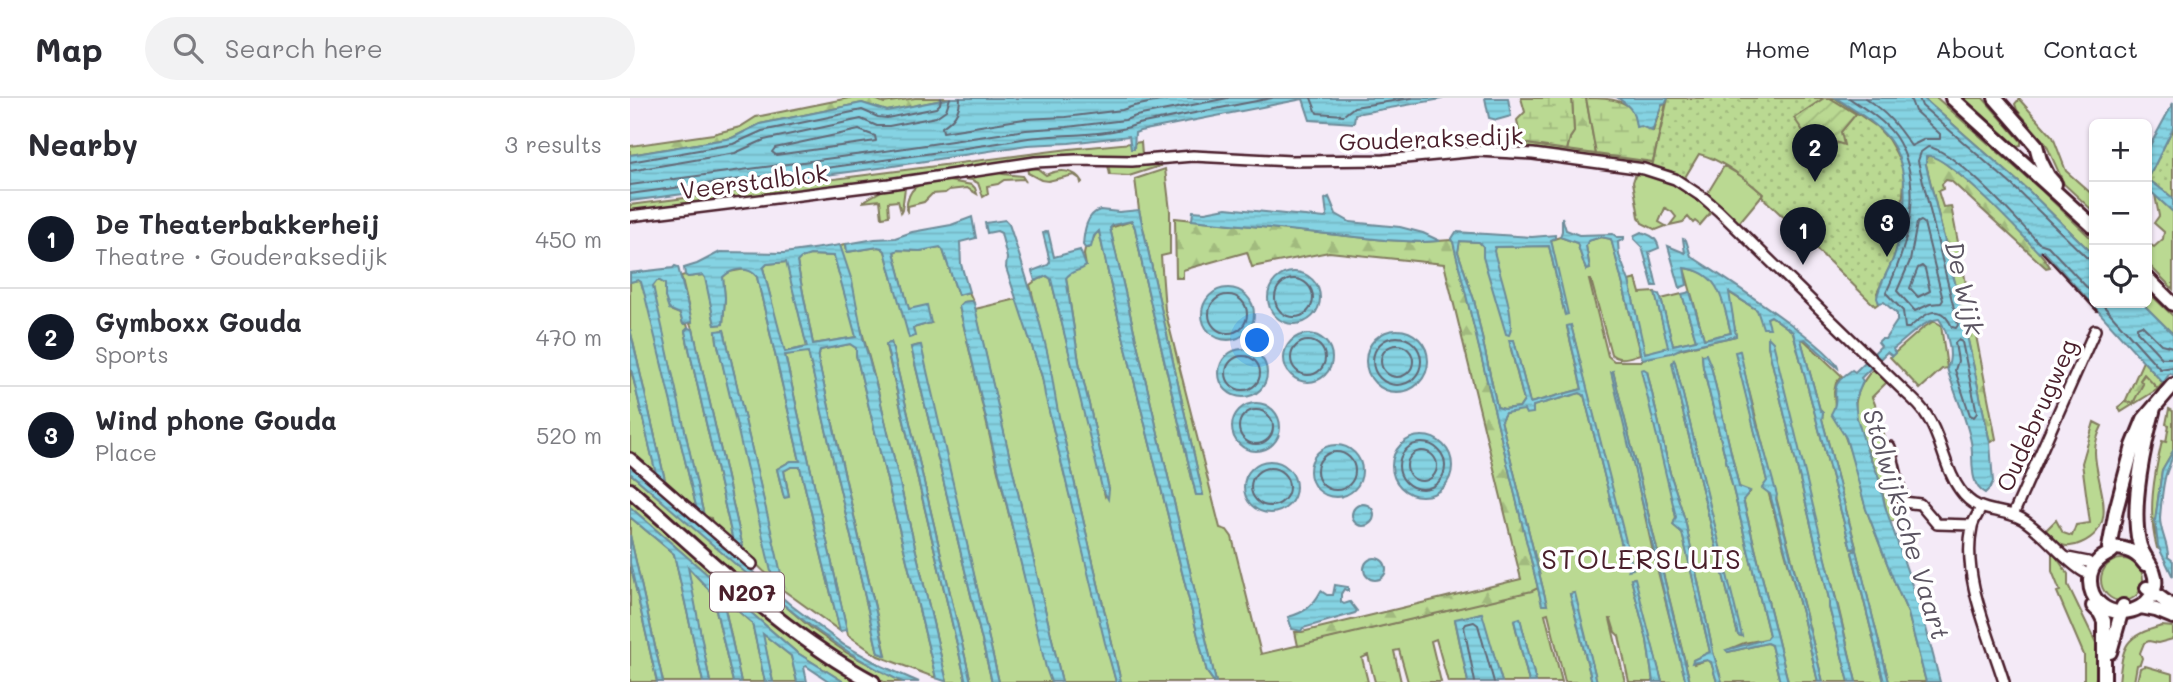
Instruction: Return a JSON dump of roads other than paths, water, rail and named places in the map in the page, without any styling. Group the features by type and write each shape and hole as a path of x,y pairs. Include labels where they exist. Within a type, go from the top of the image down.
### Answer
{"main road":[{"path":"1952,98 2089,223"},
{"path":"1995,98 2036,145 2048,176 2064,199"},
{"path":"2027,165 2037,153"},
{"path":"2152,283 2173,304"},
{"path":"2138,552 2137,508 2146,440 2164,396"},
{"path":"2105,676 2104,621 2101,613 2085,594 2083,583 2087,570 2113,552 2119,506 2133,446 2144,419 2164,396"},
{"name":"N207","path":"630,490 784,624 831,658 873,682"},
{"path":"2112,547 2138,552 2153,569 2151,589 2141,607"},
{"path":"2087,570 2095,597 2108,610 2141,607 2173,617"},
{"path":"2151,589 2173,604"},
{"path":"2105,676 2123,610 2136,603 2151,589"}],"street":[{"name":"Gouderaksedijk","path":"883,185 1035,162 1132,160 1171,156 1291,161 1382,160 1478,151 1506,151 1634,167 1675,179 1704,198 1924,411 1958,487 1968,499 1981,508"},
{"name":"Veerstalblok","path":"630,216 883,185"},
{"name":"Oudebrugweg","path":"2013,515 2095,330"},
{"path":"1890,447 1903,502 1920,505 1937,524 1972,525"},
{"path":"630,458 752,564"},
{"path":"2004,682 1972,577 1969,550 1972,525 1981,508 2013,515 2026,522 2066,558 2087,570"}],"water":[{"path":"952,98 1442,99 1355,114 1354,123 1310,120 1303,99 1140,131 1135,133 1134,149 1131,149 1129,136 1027,145 887,167 630,201 630,155 732,138 760,124 862,103 887,111"},
{"path":"1485,98 1508,98 1511,116 1497,120 1489,118"},
{"path":"1618,98 1668,98 1666,103 1662,104 1652,131 1641,126 1636,127 1631,110"},
{"path":"1836,98 1923,98 2030,192 2089,250 2089,301 2043,250 2039,253 1984,196 1950,167 1936,158 1926,156 1990,443 1993,482 1990,488 1985,493 1976,484 1971,442 1947,368 1949,343 1939,319 1915,331 1893,349 1895,353 1892,356 1887,352 1861,378 1863,381 1855,401 1857,418 1924,620 1940,682 1926,682 1908,613 1866,509 1846,438 1831,414 1838,382 1852,370 1855,372 1881,346 1878,342 1885,339 1897,321 1897,314 1884,302 1879,303 1877,298 1899,239 1904,209 1904,179 1896,150 1870,121"},
{"path":"2173,103 2173,128 2152,171 2152,142"},
{"path":"2152,182 2173,198 2173,212 2152,193"},
{"path":"1329,197 1336,214 1350,222 1400,227 1440,241 1385,240 1192,220 1193,211 1226,208 1325,218 1325,199"},
{"path":"1100,210 1139,210 1203,495 1196,495 1135,228 1132,221 1110,228 1216,682 1207,672 1099,231 1094,236 1091,247 1085,248 1083,245 1089,219"},
{"path":"972,217 976,238 960,242 961,264 969,292 958,295 940,247 894,252 909,309 927,305 931,323 913,328 915,336 909,338 885,251 878,247 847,252 846,244 895,238 951,225"},
{"path":"1562,217 1566,230 1579,235 1613,234 1624,237 1618,242 1619,255 1629,281 1645,353 1668,347 1655,293 1659,294 1661,299 1673,345 1696,340 1682,294 1690,292 1704,339 1731,333 1722,300 1713,282 1696,271 1684,268 1687,285 1680,288 1668,246 1685,253 1683,239 1686,240 1691,256 1796,328 1832,358 1838,368 1805,339 1801,340 1823,413 1822,419 1856,548 1851,549 1793,332 1771,316 1767,318 1770,328 1763,328 1757,310 1729,292 1736,336 1642,359 1611,239 1601,237 1588,241 1586,246 1590,269 1586,270 1577,243 1560,237"},
{"path":"1005,220 1009,224 1037,311 1121,682 1116,682 1105,643 1042,377 1006,268 1007,258 1001,233 987,233 985,223"},
{"path":"1048,231 1054,257 1080,250 1086,266 1066,278 1079,362 1109,489 1108,499 1102,488 1051,279 1047,276 1035,281 1032,271 1050,262 1043,233"},
{"path":"1456,232 1532,237 1555,235 1551,240 1568,314 1565,315 1549,246 1495,247 1511,318 1509,335 1506,334 1483,257 1483,246 1479,242 1460,241 1458,252 1474,300 1497,407 1520,407 1524,401 1509,340 1514,340 1530,403 1582,389 1567,326 1571,325 1633,569 1628,570 1584,395 1580,393 1533,406 1533,413 1526,414 1524,410 1505,413 1501,420 1547,605 1542,605 1451,240"},
{"path":"1641,232 1653,237 1659,248 1649,252 1657,286 1653,286 1642,247 1634,239 1635,235"},
{"path":"840,245 852,281 863,338 947,682 936,678 856,348 850,344 820,350 818,359 886,656 878,653 808,352 785,355 847,630 840,631 800,467 791,467 784,471 789,497 784,498 777,469 791,461 800,461 757,277 750,271 740,270 723,277 723,324 715,325 705,278 703,275 685,275 684,268 720,252 784,253","holes":["810,255 834,256 856,337 813,344 797,262","786,262 807,347 785,352 763,268 767,264"]},
{"path":"678,267 692,322 683,324 680,314 669,309 665,284 657,281 653,286 704,516 697,510 641,282 630,282 630,273"},
{"path":"1294,272 1313,279 1320,298 1313,317 1294,324 1275,317 1268,298 1275,279"},
{"path":"1228,288 1247,295 1254,314 1247,333 1228,340 1209,333 1202,314 1209,295"},
{"path":"972,301 1062,682 1051,682 1046,668 959,306 963,302"},
{"path":"2095,308 2147,308 2173,334 2173,375 2170,373 2163,383"},
{"path":"688,328 693,329 744,552 733,541 685,331"},
{"path":"630,329 665,480 656,474 631,369"},
{"path":"724,330 784,586 772,576 717,341 716,331"},
{"path":"1391,330 1403,330 1419,339 1426,349 1426,373 1419,383 1403,392 1391,392 1380,387 1371,378 1366,367 1366,355 1371,344 1380,335"},
{"path":"1308,334 1325,341 1332,358 1325,375 1308,382 1291,375 1284,358 1291,341"},
{"path":"1768,337 1773,342 1856,682 1849,682 1829,607"},
{"path":"891,342 971,682 966,682 886,345"},
{"path":"921,345 999,682 992,682 911,347"},
{"path":"1243,349 1252,350 1260,356 1266,364 1266,382 1260,390 1252,396 1243,397 1234,396 1226,390 1220,382 1219,373 1220,364 1226,356 1234,350"},
{"path":"1740,351 1823,682 1818,682 1770,494 1762,488 1767,481 1735,352"},
{"path":"1706,354 1739,487 1750,491 1743,500 1788,682 1780,682 1771,645 1767,643 1728,652 1726,650 1766,639 1769,635 1703,367 1702,355"},
{"path":"1674,360 1742,636 1738,635 1680,400 1672,363"},
{"path":"1641,370 1647,371 1670,473 1685,520 1722,682 1717,682 1711,662 1707,660 1692,663 1710,652 1682,533 1673,525 1676,517"},
{"path":"1613,371 1690,682 1686,682 1681,664 1611,372"},
{"path":"1256,403 1265,404 1273,410 1279,418 1279,436 1273,444 1265,450 1256,451 1247,450 1239,444 1233,436 1232,427 1233,418 1239,410 1247,404"},
{"path":"1416,436 1428,436 1447,449 1452,466 1450,478 1439,491 1428,496 1416,496 1397,483 1392,472 1392,460 1405,441"},
{"path":"1336,445 1355,452 1362,471 1355,490 1336,497 1317,490 1310,471 1317,452"},
{"path":"2173,451 2164,483 2160,518 2168,557 2173,561 2173,577 2158,546 2155,521 2162,470"},
{"path":"1270,461 1289,468 1296,487 1289,506 1270,513 1251,506 1244,487 1251,468"},
{"path":"630,465 792,606 844,645 919,682 898,680 855,656 796,615 630,473"},
{"path":"1363,504 1371,507 1374,515 1371,523 1363,526 1355,523 1352,515 1355,507"},
{"path":"630,507 796,652 844,682 830,682 806,666 807,682 797,682 791,656 763,634 773,682 765,682 752,623 724,599 741,682 733,682 712,593 688,567 710,682 703,682 674,554 630,517"},
{"path":"630,535 663,682 657,682 630,563"},
{"path":"1856,550 1889,682 1884,682 1852,552"},
{"path":"1375,558 1383,561 1386,569 1383,577 1375,580 1367,577 1364,569 1367,561"},
{"path":"1635,578 1662,682 1653,682 1647,640 1631,579"},
{"path":"1335,585 1348,587 1348,591 1344,589 1341,594 1341,602 1350,602 1357,611 1303,628 1301,631 1292,629 1288,617 1308,608 1321,591 1333,595"},
{"path":"1575,593 1597,682 1592,682 1570,594"},
{"path":"1482,613 1502,682 1468,682 1455,619"},
{"path":"1520,618 1536,682 1529,682 1514,620"}],"railway":[{"path":"2042,252 2097,311"}],"place":[{"name":"Gymboxx Gouda","path":"1815,182"},
{"name":"Wind phone Gouda","path":"1887,257"},
{"name":"De Theaterbakkerheij","path":"1803,265"}],"district":[{"name":"STOLERSLUIS","path":"1642,558"}],"water label":[{"name":"De Wijk","path":"1965,288"},
{"name":"Stolwijksche Vaart","path":"1907,524"}]}
